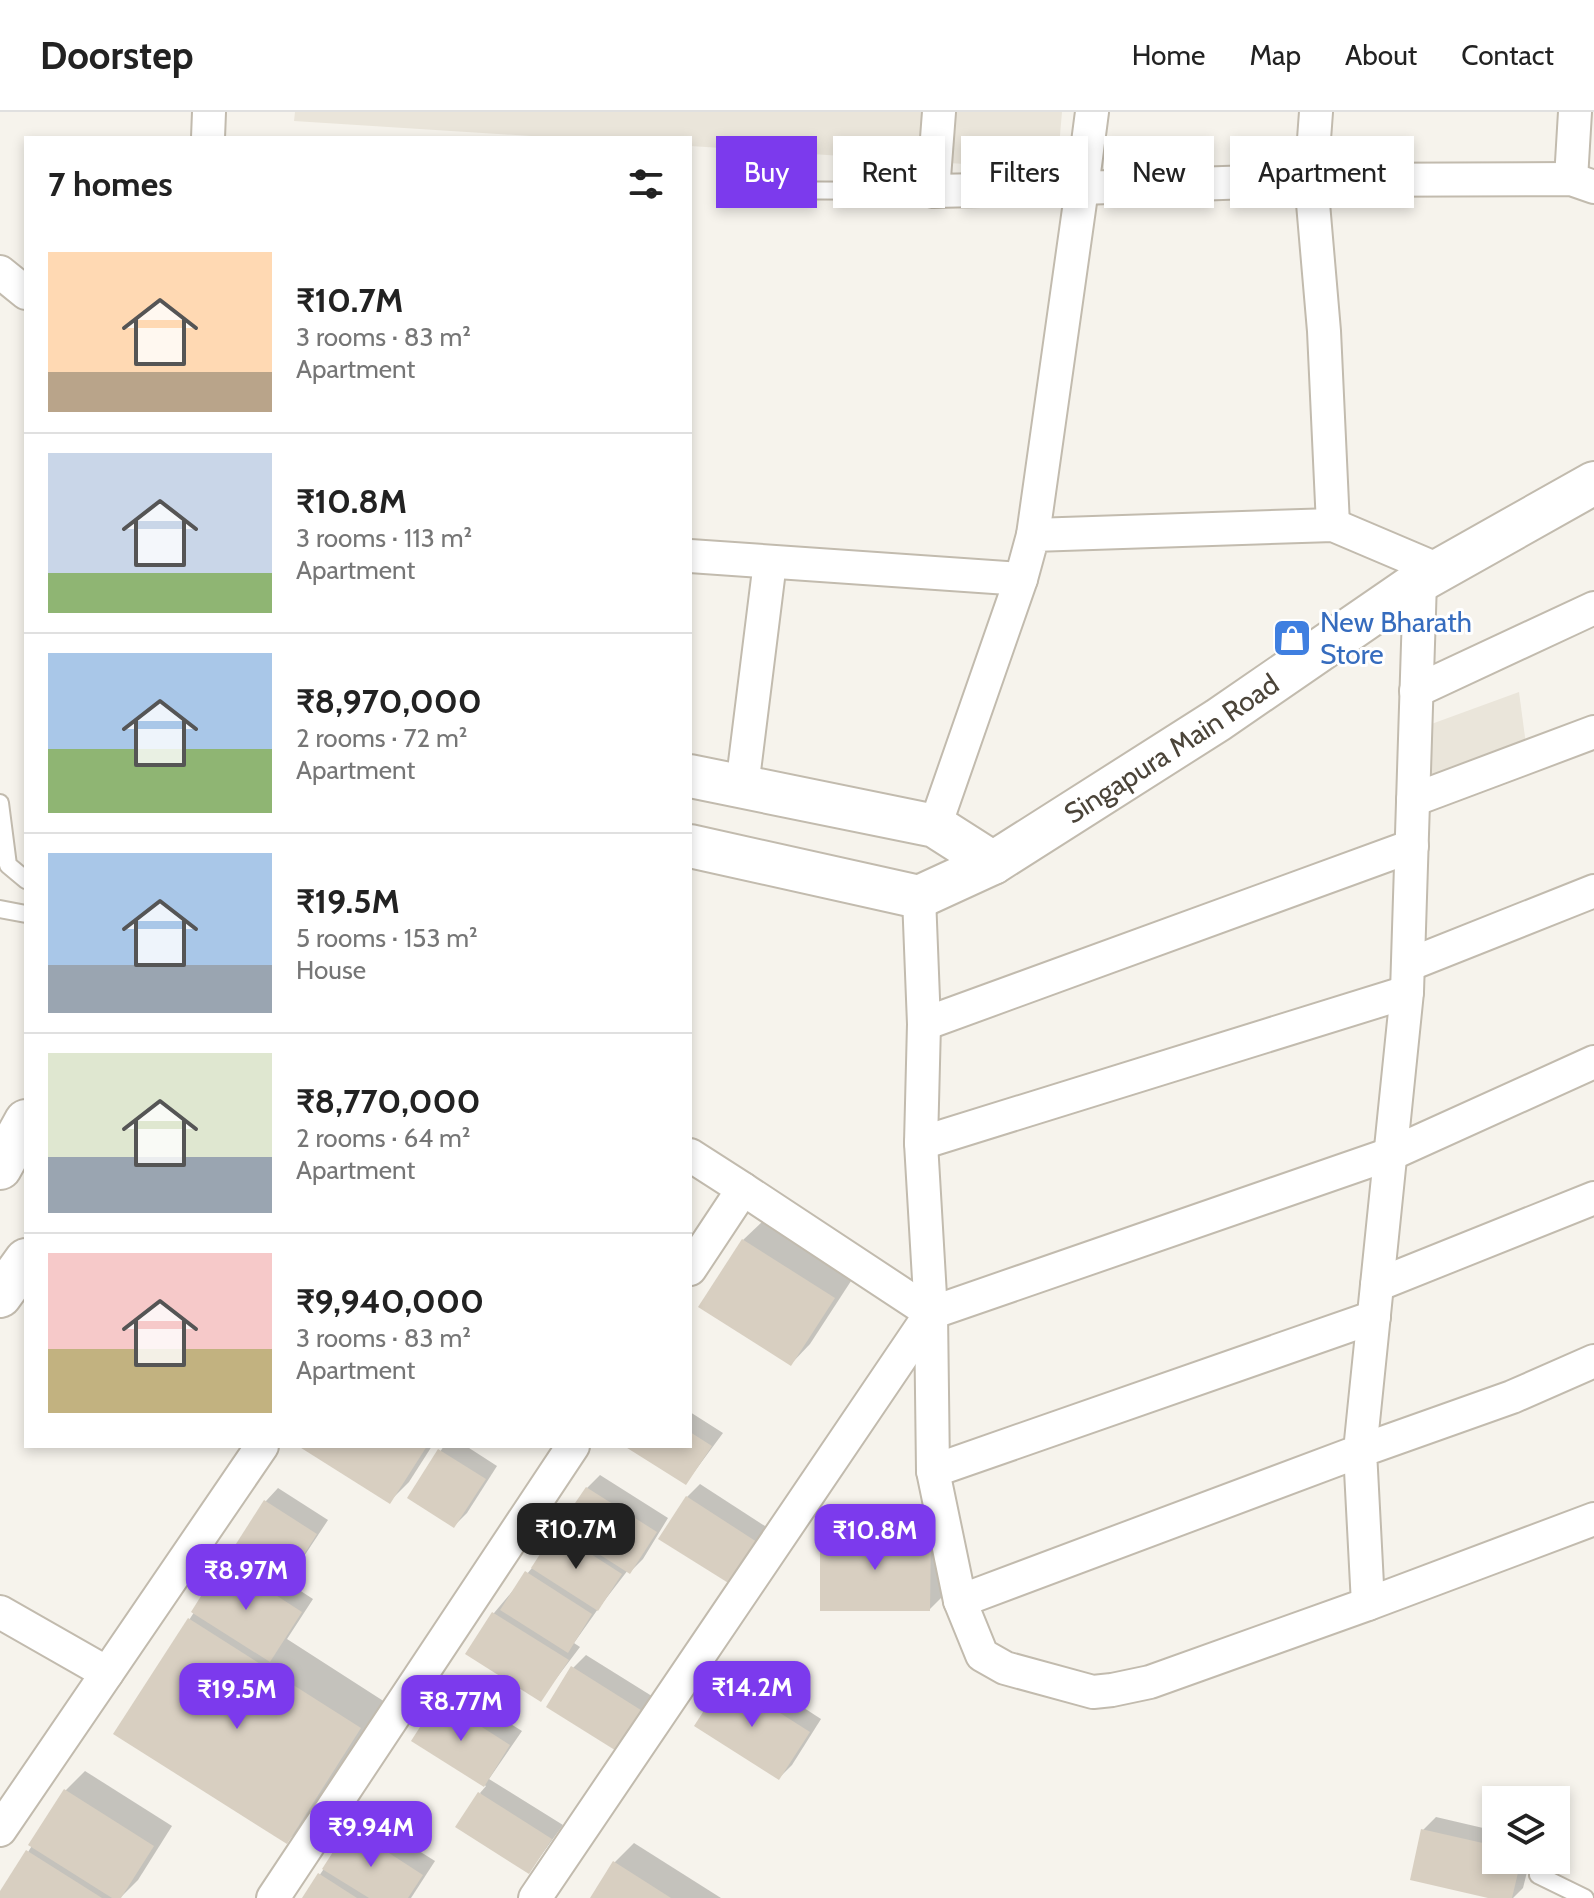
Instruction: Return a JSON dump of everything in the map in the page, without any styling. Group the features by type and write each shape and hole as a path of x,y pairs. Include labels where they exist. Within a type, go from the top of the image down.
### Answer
{"street":[{"path":"208,136 209,112"},
{"path":"937,136 939,112"},
{"path":"1088,142 1092,112"},
{"path":"1314,136 1316,112"},
{"path":"1414,181 1582,183 1575,112"},
{"path":"1088,188 1230,183"},
{"path":"935,826 1021,579 1033,535 1079,208"},
{"path":"1313,208 1324,331 1333,525"},
{"path":"0,272 24,291"},
{"name":"Singapura Main Road","path":"919,897 993,863 1218,720 1429,576 1594,483"},
{"path":"1033,535 1333,525 1429,576 1416,691 1408,978 1393,1153 1360,1451 1368,1604"},
{"path":"692,556 1021,579"},
{"path":"742,787 770,562"},
{"path":"1416,691 1594,608"},
{"path":"1413,800 1594,732"},
{"path":"692,776 935,826 993,863"},
{"path":"692,846 919,897 924,1024 921,1143 931,1313 933,1471 960,1601 982,1655 1005,1668 1093,1692 1150,1682 1594,1519"},
{"path":"924,1024 1412,846"},
{"path":"921,1143 1408,978 1594,891"},
{"path":"535,1898 931,1313 1393,1153 1594,1062"},
{"path":"0,1168 24,1125"},
{"path":"692,1156 931,1313"},
{"path":"692,1266 743,1189"},
{"path":"1377,1285 1594,1198"},
{"path":"0,1296 24,1263"},
{"path":"933,1471 1374,1317"},
{"path":"960,1601 1512,1397 1594,1361"},
{"path":"3,1821 261,1448"},
{"path":"273,1898 572,1448"},
{"path":"0,1612 107,1673"}],"lane":[{"path":"0,803 8,865 24,878"},
{"path":"0,909 24,914"},
{"path":"1538,1875 1585,1898"}],"shaded area":[{"path":"295,112 1062,112 1060,136 961,136 961,164 945,163 945,136 833,136 833,155 817,154 817,136 716,136 716,148 692,146 692,136 530,136 294,121"},
{"path":"1519,692 1527,752 1416,795 1415,730"}],"building":[{"path":"742,1239 835,1298 791,1366 698,1307"},
{"path":"692,1433 712,1446 686,1485 627,1448 692,1448"},
{"path":"301,1448 426,1448 390,1504"},
{"path":"438,1449 486,1479 454,1528 407,1498"},
{"path":"586,1487 657,1532 630,1574 558,1528"},
{"path":"686,1496 757,1542 730,1584 658,1539"},
{"path":"264,1500 317,1534 280,1592 227,1558"},
{"path":"555,1531 622,1574 598,1611 531,1568"},
{"path":"820,1533 931,1533 930,1611 820,1611"},
{"path":"223,1561 302,1612 270,1662 191,1612"},
{"path":"525,1571 592,1614 568,1653 500,1610"},
{"path":"492,1612 569,1660 541,1702 465,1654"},
{"path":"188,1618 361,1728 287,1844 113,1734"},
{"path":"571,1666 644,1712 618,1752 546,1707"},
{"path":"725,1678 810,1732 779,1780 694,1726"},
{"path":"438,1699 510,1745 484,1787 411,1741"},
{"path":"64,1789 154,1846 121,1898 112,1898 28,1845"},
{"path":"478,1792 552,1839 529,1874 455,1827"},
{"path":"349,1827 423,1875 408,1898 369,1898 322,1869"},
{"path":"1421,1829 1482,1843 1482,1874 1518,1874 1512,1898 1488,1898 1410,1880"},
{"path":"26,1850 102,1898 0,1898 0,1891"},
{"path":"613,1861 671,1898 590,1898"},
{"path":"318,1873 357,1898 302,1898"}],"place":[{"name":"New Bharath Store","path":"1292,638"}]}
